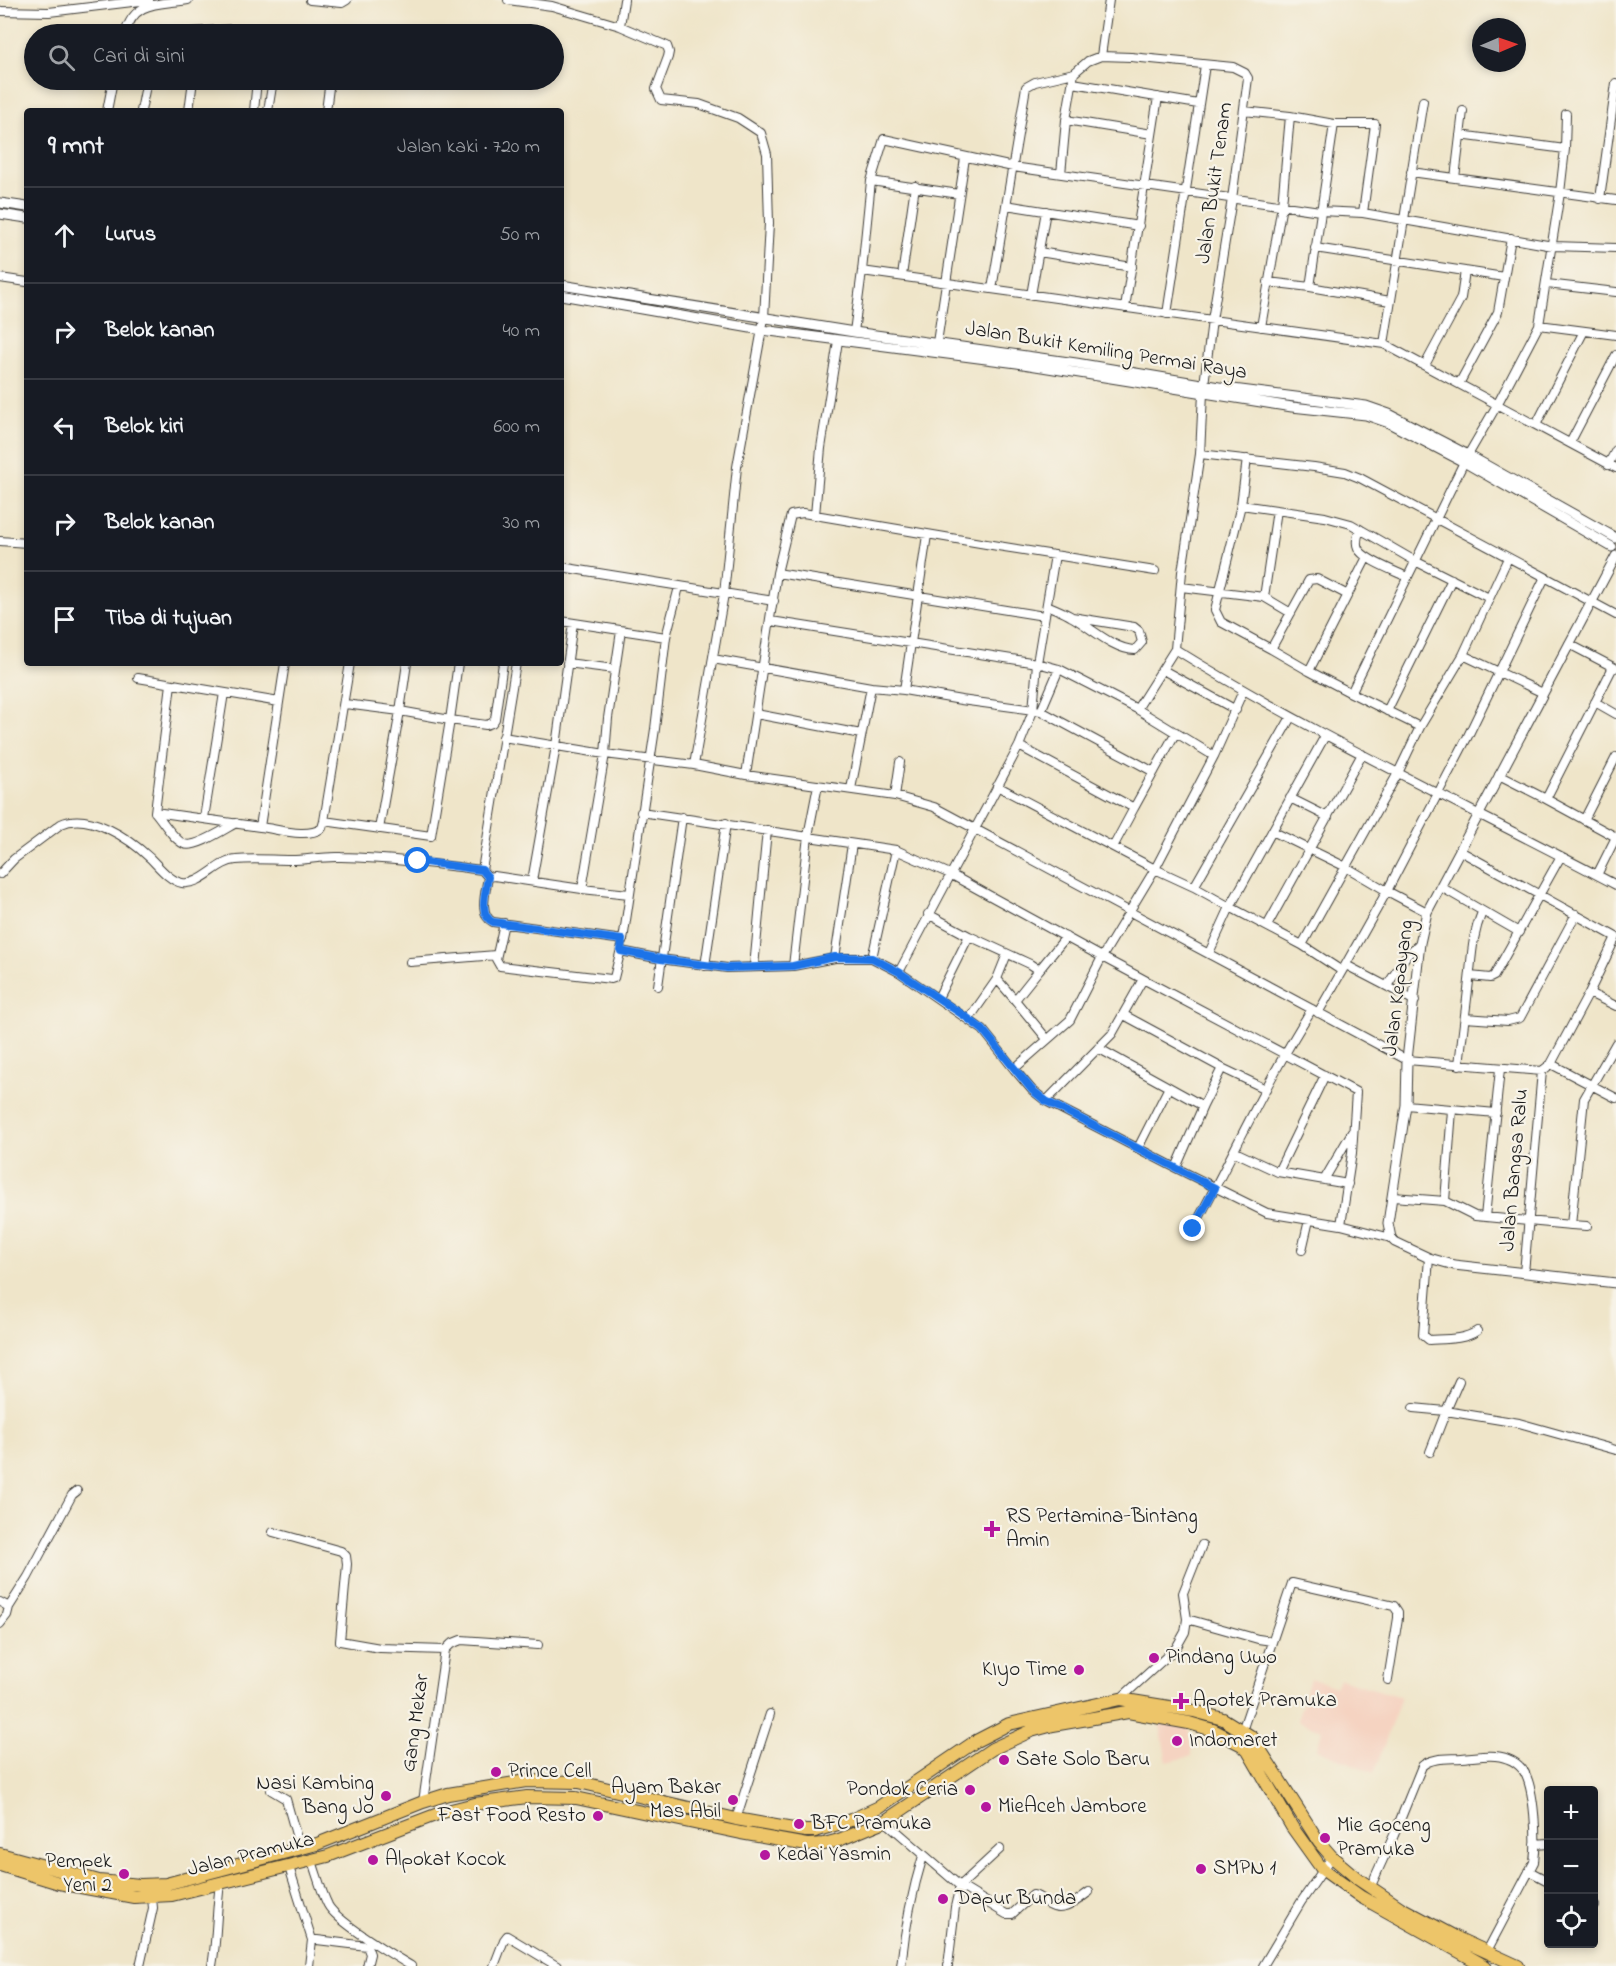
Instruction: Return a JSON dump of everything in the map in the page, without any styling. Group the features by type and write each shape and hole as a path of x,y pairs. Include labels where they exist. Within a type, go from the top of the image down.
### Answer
{"main road":[{"name":"Jalan Pramuka","path":"0,1854 60,1878 140,1885 158,1884 267,1859 318,1844 448,1794 526,1781 579,1782 736,1820 815,1831 842,1823 879,1807 976,1741 1009,1724 1120,1699 1194,1711 1222,1719 1252,1737 1309,1828 1332,1857 1370,1888 1457,1944 1483,1966"},
{"name":"Jalan Pramuka","path":"0,1865 134,1897 152,1898 312,1861 443,1812 475,1804 527,1797 576,1798 807,1845 839,1840 885,1821 975,1758 1031,1731 1053,1725 1128,1713 1197,1725 1213,1730 1242,1745 1248,1751 1292,1827 1323,1869 1361,1897 1457,1944 1487,1951 1518,1966"},
{"path":"526,1781 527,1797"},
{"path":"576,1798 579,1782"}],"street":[{"path":"0,11 49,12 149,0"},
{"path":"129,24 139,9 188,0"},
{"path":"310,0 342,3 347,0"},
{"path":"508,0 552,6 620,26 667,46 668,57 656,89 661,100 699,104 738,118 760,133 767,154 769,213 764,318 737,467 724,594 694,765"},
{"path":"620,26 624,0"},
{"path":"1061,174 1066,120 1074,73 1078,67 1101,56 1109,0"},
{"name":"Jalan Bukit Tenam","path":"1101,56 1233,67 1245,73 1248,78 1232,198 1212,320 1204,388 1200,454 1181,587 1175,649"},
{"path":"1167,314 1205,65"},
{"path":"992,289 1026,87 1035,82 1074,73"},
{"path":"1073,83 1198,104"},
{"path":"1600,199 1616,83"},
{"path":"108,108 111,90"},
{"path":"142,108 145,90"},
{"path":"189,108 192,90"},
{"path":"254,108 256,90"},
{"path":"268,108 271,90"},
{"path":"326,108 329,90"},
{"path":"1125,308 1158,97"},
{"path":"1384,344 1423,101"},
{"path":"1244,111 1334,124 1375,124 1363,213"},
{"path":"1455,178 1462,111"},
{"path":"1351,693 1466,459 1539,326 1560,193 1566,114"},
{"path":"1261,327 1282,205 1290,116"},
{"path":"1066,120 1152,134"},
{"path":"1310,287 1334,124"},
{"path":"1460,135 1565,149"},
{"path":"854,332 871,181 884,139 934,148 965,158 1013,167 1185,193 1320,211 1363,213 1553,246 1616,248"},
{"path":"936,348 965,158"},
{"path":"1411,171 1616,200"},
{"path":"871,181 959,194"},
{"path":"902,276 915,186"},
{"path":"0,203 24,207"},
{"path":"1006,205 1139,226"},
{"path":"1032,295 1046,211"},
{"path":"0,214 24,218"},
{"path":"1459,384 1498,312 1511,238"},
{"path":"1315,248 1504,277"},
{"path":"1039,252 1132,267"},
{"path":"862,271 1384,344 1612,466 1616,450"},
{"path":"1425,365 1461,298 1466,271"},
{"path":"0,279 24,282"},
{"path":"1268,282 1390,301"},
{"path":"1547,284 1616,292"},
{"name":"Jalan Bukit Kemiling Permai Raya","path":"564,285 854,332 1017,363 1204,388 1292,407 1366,416 1389,423 1466,459 1615,548"},
{"name":"Jalan Bukit Kemiling Permai Raya","path":"564,296 838,341 936,348"},
{"path":"1539,326 1616,335"},
{"path":"1536,425 1584,331"},
{"path":"816,515 821,448 838,341"},
{"path":"1570,443 1616,355"},
{"path":"1200,454 1345,472 1616,615"},
{"path":"1247,459 1241,506 1215,610 1221,622 1309,671 1420,727"},
{"path":"1241,506 1325,517 1351,524 1415,561 1489,598"},
{"path":"1264,597 1277,510"},
{"path":"746,775 777,573 791,515 803,513 816,515 1155,571"},
{"path":"1360,529 1357,547 1363,555 1407,577"},
{"path":"904,690 927,535"},
{"path":"0,541 24,543"},
{"name":"Jalan Kepayang","path":"1391,1238 1388,1223 1406,1105 1407,1060 1420,943 1427,912 1592,602 1615,548"},
{"path":"1037,711 1037,663 1055,555"},
{"path":"1309,671 1367,557"},
{"path":"1302,945 1398,773 1420,727 1463,655 1508,558"},
{"path":"564,568 774,601"},
{"path":"777,573 1044,616"},
{"path":"1193,1229 1235,1152 1284,1053 1344,968 1388,891 1545,577"},
{"path":"1271,649 1311,578 1348,595"},
{"path":"1387,711 1452,579"},
{"path":"504,923 496,955 500,966 614,978 621,951 666,637 679,587"},
{"path":"1181,587 1264,597 1291,613"},
{"path":"1047,604 1072,617 1102,638 1131,650 1137,649 1142,642 1139,631 1134,627 1072,617"},
{"path":"771,621 1037,663 1059,669 1137,709 1214,756"},
{"path":"564,622 666,637"},
{"path":"532,881 556,746 573,623"},
{"path":"582,889 605,754 621,631"},
{"path":"1546,799 1595,702 1615,668 1569,644"},
{"path":"1137,709 1175,649 1243,691 1325,736 1616,885"},
{"path":"1463,655 1543,693"},
{"path":"713,659 871,687 1037,711 1154,772"},
{"path":"567,663 615,669"},
{"path":"260,827 285,666"},
{"path":"155,812 292,832 314,832 322,828 351,666"},
{"path":"380,829 407,666"},
{"path":"324,820 431,836 458,666"},
{"path":"345,704 486,725 494,722 503,666"},
{"path":"482,870 516,666"},
{"path":"899,972 1059,669"},
{"path":"1163,670 1236,710"},
{"path":"138,678 279,702"},
{"path":"171,684 155,812 174,835 187,844 195,844 236,823"},
{"path":"851,789 871,687"},
{"path":"1014,1069 1070,1020 1102,957 1155,869 1214,756 1243,691"},
{"path":"204,818 224,693"},
{"path":"1595,702 1616,714"},
{"path":"756,714 861,734"},
{"path":"1194,887 1290,717"},
{"path":"1113,847 1176,732"},
{"path":"1209,953 1230,907 1325,736"},
{"path":"503,737 895,796 934,807 1407,1060 1542,1071 1551,1064 1616,937 1460,851"},
{"path":"1019,746 1134,808"},
{"path":"1267,926 1362,754"},
{"path":"1584,820 1615,759"},
{"path":"895,796 900,762"},
{"path":"1499,776 1616,837 1597,875"},
{"path":"793,966 808,836 818,785"},
{"path":"997,786 1194,887 1344,968 1387,986 1415,1001"},
{"path":"1290,798 1328,817"},
{"path":"641,812 896,850 950,874 1356,1092 1354,1130 1341,1225"},
{"path":"658,986 682,817"},
{"path":"0,874 15,859 62,824 69,820 81,819 94,822 112,832 147,855 173,879 186,884 234,860 341,857 418,861 482,870 488,877 485,916 493,922 622,940"},
{"path":"705,966 726,823"},
{"path":"754,967 766,830"},
{"path":"1272,831 1346,867 1427,912"},
{"path":"835,957 852,844"},
{"path":"872,958 896,850"},
{"path":"1470,976 1490,978 1494,976 1561,856"},
{"path":"488,877 629,894"},
{"path":"1442,887 1519,932"},
{"path":"1459,1065 1470,976 1470,954 1482,912"},
{"path":"928,914 1039,970"},
{"path":"1465,1018 1508,1021 1520,1018 1576,914"},
{"path":"938,998 969,936"},
{"path":"1015,1000 1066,937"},
{"path":"1387,986 1406,956 1420,943"},
{"path":"621,951 727,968 793,966 835,957 872,958 899,972 983,1030 1032,1090 1046,1101 1267,1213 1341,1225 1391,1238 1429,1258 1454,1265 1616,1283"},
{"path":"969,1019 997,979 1007,954"},
{"path":"410,962 496,955"},
{"path":"997,979 1047,1039"},
{"path":"1046,1101 1112,1034 1143,979"},
{"path":"1589,993 1616,1006"},
{"path":"1124,1016 1266,1089"},
{"path":"1571,1225 1584,1099 1616,1043"},
{"path":"1098,1048 1203,1106"},
{"path":"1551,1064 1616,1098"},
{"path":"1176,1168 1222,1068"},
{"path":"1485,1217 1500,1069"},
{"name":"Jalan Bangsa Ralu","path":"1524,1272 1542,1071"},
{"path":"1278,1172 1325,1075"},
{"path":"1138,1148 1169,1087"},
{"path":"1406,1105 1496,1113"},
{"path":"1445,1201 1452,1110"},
{"path":"1324,1180 1354,1130"},
{"path":"1235,1152 1278,1172 1347,1184"},
{"path":"1393,1197 1445,1201 1485,1217 1587,1226"},
{"path":"1302,1250 1309,1220"},
{"path":"1429,1258 1423,1335 1429,1340 1451,1339 1477,1331"},
{"path":"1430,1452 1459,1381"},
{"path":"1413,1408 1519,1423 1616,1450"},
{"path":"0,1624 72,1495 77,1491"},
{"path":"273,1532 342,1551 346,1556 340,1641 380,1648 445,1650 451,1644 461,1640 538,1645"},
{"path":"1120,1699 1176,1648 1185,1632 1187,1619 1183,1593 1202,1545"},
{"path":"1242,1731 1292,1583 1394,1606 1398,1612 1398,1618 1388,1680"},
{"path":"0,1602 9,1606"},
{"path":"1187,1619 1272,1641"},
{"name":"Gang Mekar","path":"423,1802 445,1650"},
{"path":"736,1820 770,1714"},
{"path":"1370,1888 1422,1766 1430,1761 1495,1755 1516,1763 1524,1772 1531,1792 1534,1862 1487,1951"},
{"path":"271,1790 286,1799 300,1848"},
{"path":"885,1821 960,1886 1006,1914 1012,1914 1033,1895 1057,1909 1064,1908 1089,1892"},
{"path":"1535,1844 1544,1843"},
{"path":"948,1966 955,1907 960,1886 1000,1849"},
{"path":"901,1966 911,1901 923,1856"},
{"path":"1263,1966 1332,1857"},
{"path":"312,1861 328,1905 335,1915 411,1966"},
{"path":"289,1867 312,1940 309,1966"},
{"path":"1529,1871 1544,1879"},
{"path":"212,1966 217,1938 217,1904 220,1884"},
{"path":"140,1966 153,1908 152,1898"},
{"path":"494,1966 507,1936 557,1966"},
{"path":"312,1940 367,1946 370,1954 367,1966"}],"shaded area":[{"path":"1310,1678 1336,1687 1340,1679 1401,1697 1374,1773 1317,1749 1322,1730 1297,1721"},
{"name":"Indomaret","path":"1159,1721 1189,1725 1192,1756 1167,1762"}],"place":[{"name":"RS Pertamina-Bintang Amin","path":"992,1529"},
{"name":"Pindang Uwo","path":"1154,1658"},
{"name":"KIyo Time","path":"1079,1670"},
{"name":"Apotek Pramuka","path":"1181,1701"},
{"name":"Indomaret","path":"1177,1741"},
{"name":"Sate Solo Baru","path":"1004,1760"},
{"name":"Prince Cell","path":"496,1772"},
{"name":"Pondok Ceria","path":"970,1790"},
{"name":"Nasi Kambing Bang Jo","path":"386,1796"},
{"name":"Ayam Bakar Mas Abil","path":"733,1800"},
{"name":"MieAceh Jambore","path":"986,1807"},
{"name":"Fast Food Resto","path":"598,1816"},
{"name":"BFC Pramuka","path":"799,1824"},
{"name":"Mie Goceng Pramuka","path":"1325,1838"},
{"name":"Kedai Yasmin","path":"765,1855"},
{"name":"Alpokat Kocok","path":"373,1860"},
{"name":"SMPN 1","path":"1201,1869"},
{"name":"Pempek Yeni 2","path":"124,1874"},
{"name":"Dapur Bunda","path":"943,1899"}],"route":[{"path":"418,861 482,870 488,877 484,913 488,920 622,940 621,951 727,968 793,966 835,957 872,958 899,972 983,1030 1032,1090 1046,1101 1215,1188 1193,1229"}]}
